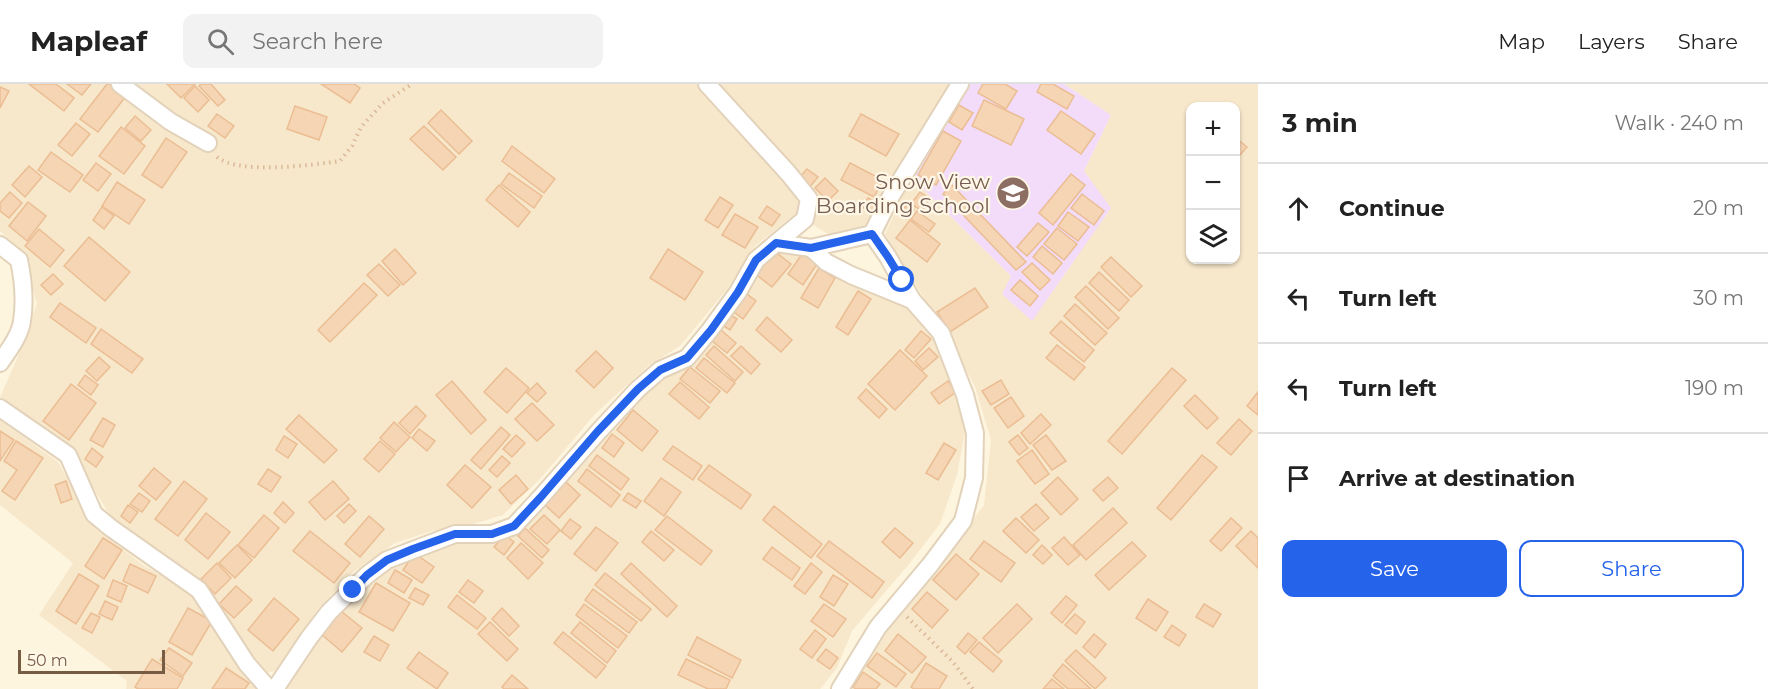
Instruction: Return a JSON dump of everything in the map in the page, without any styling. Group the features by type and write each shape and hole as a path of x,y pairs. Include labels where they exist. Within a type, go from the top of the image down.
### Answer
{"street":[{"path":"120,84 171,122 208,143"},
{"path":"275,689 329,612 367,575 387,560 455,534 492,534 514,526 638,389 660,370 687,358 711,330 738,292 756,260 805,219 808,199 789,174 707,84"},
{"path":"872,234 891,196 960,84"},
{"path":"776,243 811,248 872,234"},
{"path":"840,689 878,627 963,521 974,478 975,433 965,395 941,333 912,300 872,234"},
{"path":"0,245 20,260 23,279 22,323 0,363"},
{"path":"811,248 826,262 851,275 912,300"},
{"path":"0,408 68,455 94,514 200,590 246,664 269,689"}],"path":[{"path":"208,143 212,153 222,161 242,166 295,168 340,161 352,146 361,127 383,103 412,84"},
{"path":"896,606 953,662 973,689"}],"shaded area":[{"path":"0,84 951,84 870,224 828,234 795,214 755,246 728,288 680,346 648,366 595,414 540,479 503,515 470,525 432,531 395,543 353,572 319,608 277,671 264,673 217,608 113,520 89,481 75,451 0,397 37,304 21,250 0,231"},
{"name":"Snow View Boarding School","path":"966,84 1064,84 1111,115 1084,171 1111,208 1032,321 1002,294 1011,276 911,177"},
{"path":"1064,84 1258,84 1258,689 847,689 890,623 984,505 991,440 975,387 947,334 885,234 911,177 1011,276 1084,171 1111,115"},
{"path":"773,248 800,251 907,302 930,332 953,378 960,400 965,431 957,475 940,524 852,631 837,668 820,689 287,689 307,651 332,614 362,588 407,555 442,545 484,541 504,532 654,385 685,366"},
{"path":"0,420 58,462 98,530 143,565 184,588 196,600 213,621 220,639 260,689 126,689 127,681 39,615 73,563 0,505"}],"building":[{"path":"29,84 56,84 74,98 64,111"},
{"path":"67,84 91,84 82,95"},
{"path":"107,84 112,84 127,95 98,132 80,119"},
{"path":"167,84 195,84 181,98"},
{"path":"211,84 225,100 218,106 199,86"},
{"path":"321,84 354,84 360,88 350,103"},
{"path":"983,84 1005,84 1017,91 1006,109 978,93"},
{"path":"1041,84 1053,84 1074,96 1067,109 1037,92"},
{"path":"195,86 209,100 198,112 184,98"},
{"path":"0,87 9,91 0,108"},
{"path":"984,100 1024,119 1011,145 972,126"},
{"path":"959,105 973,113 962,130 949,122"},
{"path":"295,106 327,117 319,140 287,129"},
{"path":"441,110 472,141 459,154 428,123"},
{"path":"1061,111 1095,134 1081,154 1047,130"},
{"path":"217,114 234,126 225,138 208,126"},
{"path":"861,114 899,134 886,156 849,136"},
{"path":"135,116 151,130 141,141 125,128"},
{"path":"76,123 90,134 72,156 58,145"},
{"path":"424,126 456,157 443,170 410,139"},
{"path":"121,127 145,146 124,174 99,156"},
{"path":"943,131 961,141 936,185 918,175"},
{"path":"166,138 187,152 162,188 142,175"},
{"path":"1240,141 1247,147 1240,155"},
{"path":"512,146 555,179 544,193 502,161"},
{"path":"51,152 83,175 70,192 38,170"},
{"path":"96,163 111,174 98,191 83,180"},
{"path":"850,163 883,180 874,197 841,180"},
{"path":"29,166 42,177 25,197 12,185"},
{"path":"807,169 818,177 809,188 798,179"},
{"path":"509,173 542,196 534,208 501,184"},
{"path":"1071,174 1085,185 1053,225 1039,213"},
{"path":"825,178 838,191 828,201 815,188"},
{"path":"117,182 145,200 129,224 102,206"},
{"path":"499,185 530,212 518,227 486,200"},
{"path":"952,185 1026,262 1016,270 943,194"},
{"path":"10,192 22,203 9,218 0,211 0,203"},
{"path":"920,192 930,199 922,211 911,204"},
{"path":"1082,194 1104,211 1094,225 1071,208"},
{"path":"720,197 733,205 718,228 705,220"},
{"path":"868,198 879,204 874,214 862,207"},
{"path":"28,202 46,216 27,241 9,226"},
{"path":"907,205 914,210 906,219 900,213"},
{"path":"767,206 780,215 772,226 759,218"},
{"path":"102,207 114,216 104,229 93,220"},
{"path":"917,211 935,224 929,232 911,219"},
{"path":"1068,212 1089,227 1078,241 1058,226"},
{"path":"735,214 758,227 745,248 722,235"},
{"path":"910,220 940,244 927,262 896,238"},
{"path":"1038,223 1049,232 1027,256 1017,247"},
{"path":"1057,228 1077,244 1064,260 1044,244"},
{"path":"39,229 64,250 50,267 25,246"},
{"path":"89,237 130,272 105,301 64,266"},
{"path":"1042,246 1062,263 1053,274 1033,257"},
{"path":"395,249 416,273 403,285 382,261"},
{"path":"668,249 703,272 685,300 650,278"},
{"path":"773,250 791,264 772,287 754,273"},
{"path":"802,254 817,264 803,285 788,274"},
{"path":"1111,257 1142,286 1131,297 1101,267"},
{"path":"1032,263 1050,280 1040,290 1022,272"},
{"path":"379,264 400,285 388,296 367,275"},
{"path":"819,268 835,278 818,308 801,298"},
{"path":"1099,272 1129,300 1119,311 1089,283"},
{"path":"53,274 63,284 51,295 41,285"},
{"path":"1020,280 1038,296 1030,306 1011,290"},
{"path":"364,283 377,295 330,342 318,330"},
{"path":"1086,286 1119,318 1108,329 1075,297"},
{"path":"975,288 988,307 950,332 937,312"},
{"path":"743,291 756,301 743,319 730,309"},
{"path":"858,291 871,299 848,335 836,327"},
{"path":"60,303 96,328 86,343 50,317"},
{"path":"1075,304 1107,333 1095,345 1064,316"},
{"path":"729,314 737,319 730,330 722,325"},
{"path":"767,317 792,340 781,352 756,330"},
{"path":"1061,321 1094,350 1084,362 1050,333"},
{"path":"101,329 143,359 132,373 91,344"},
{"path":"721,330 736,343 727,353 712,341"},
{"path":"921,331 931,339 914,358 905,350"},
{"path":"1057,345 1085,367 1074,380 1046,358"},
{"path":"714,346 743,372 735,381 706,355"},
{"path":"741,346 760,364 751,374 731,356"},
{"path":"929,348 938,357 923,370 915,361"},
{"path":"900,350 927,376 895,410 868,384"},
{"path":"596,351 613,368 594,388 576,371"},
{"path":"99,357 110,367 97,381 86,371"},
{"path":"704,358 735,383 727,393 696,368"},
{"path":"690,367 720,391 710,403 680,379"},
{"path":"506,368 529,388 507,413 484,392"},
{"path":"1172,368 1186,380 1122,454 1108,441"},
{"path":"85,375 98,385 91,395 78,385"},
{"path":"1001,380 1009,394 991,405 982,391"},
{"path":"452,381 486,420 471,434 436,395"},
{"path":"948,381 956,392 939,404 931,393"},
{"path":"680,382 709,407 699,419 669,394"},
{"path":"537,383 546,393 537,402 527,393"},
{"path":"71,384 96,403 69,440 43,421"},
{"path":"866,389 887,409 879,418 858,398"},
{"path":"1258,392 1258,415 1247,406"},
{"path":"1195,395 1218,418 1207,429 1184,406"},
{"path":"1011,397 1024,416 1008,428 994,408"},
{"path":"532,403 554,425 537,441 515,419"},
{"path":"416,406 426,416 410,434 399,423"},
{"path":"633,410 658,431 642,451 617,430"},
{"path":"1041,414 1051,425 1030,444 1021,433"},
{"path":"299,415 337,450 324,463 286,429"},
{"path":"103,418 115,425 103,447 90,440"},
{"path":"1239,419 1252,431 1231,455 1217,443"},
{"path":"394,422 410,437 396,452 380,438"},
{"path":"501,427 510,435 481,469 471,460"},
{"path":"419,429 435,441 427,451 412,438"},
{"path":"0,431 14,440 0,461"},
{"path":"612,434 624,443 614,457 602,448"},
{"path":"516,435 525,443 512,457 503,449"},
{"path":"1018,435 1028,448 1019,455 1009,442"},
{"path":"1046,435 1066,461 1052,470 1033,445"},
{"path":"284,436 297,444 288,458 276,450"},
{"path":"16,441 43,458 15,500 2,491 17,470 4,461"},
{"path":"380,441 395,454 379,472 364,459"},
{"path":"944,443 956,450 938,480 926,473"},
{"path":"673,446 702,466 693,480 663,459"},
{"path":"92,448 103,457 96,467 85,459"},
{"path":"1032,450 1049,474 1035,484 1017,461"},
{"path":"597,455 629,479 621,490 589,466"},
{"path":"1202,455 1217,467 1171,520 1157,508"},
{"path":"502,456 510,463 497,477 489,470"},
{"path":"465,465 491,487 472,508 447,485"},
{"path":"709,465 751,495 741,509 698,479"},
{"path":"154,468 171,482 156,500 139,486"},
{"path":"268,469 281,477 271,492 258,484"},
{"path":"587,469 620,495 611,507 578,481"},
{"path":"516,475 528,489 511,504 499,490"},
{"path":"1058,477 1078,499 1061,515 1041,493"},
{"path":"1108,477 1118,488 1103,501 1093,490"},
{"path":"661,478 681,492 664,516 644,501"},
{"path":"66,481 72,499 61,503 55,485"},
{"path":"184,481 207,499 178,536 155,519"},
{"path":"333,481 349,499 325,520 309,502"},
{"path":"566,482 580,495 559,518 545,505"},
{"path":"139,493 150,501 142,512 130,504"},
{"path":"628,493 641,501 636,508 623,500"},
{"path":"283,502 294,513 285,523 274,513"},
{"path":"349,504 356,511 344,523 337,516"},
{"path":"1036,504 1049,518 1034,531 1021,517"},
{"path":"128,505 138,512 130,523 121,516"},
{"path":"774,506 822,544 811,558 763,520"},
{"path":"1113,508 1127,523 1086,560 1073,545"},
{"path":"206,513 230,532 208,559 185,540"},
{"path":"264,515 279,528 254,558 238,545"},
{"path":"544,515 560,530 547,544 530,529"},
{"path":"369,516 384,529 360,557 345,544"},
{"path":"667,516 712,551 701,565 655,530"},
{"path":"1016,518 1039,540 1026,553 1003,531"},
{"path":"1231,518 1242,528 1221,551 1210,541"},
{"path":"570,519 581,527 571,539 561,531"},
{"path":"596,527 618,543 596,571 574,554"},
{"path":"525,528 549,550 542,558 518,536"},
{"path":"895,528 913,543 900,558 882,542"},
{"path":"310,531 350,563 334,583 293,551"},
{"path":"651,531 674,550 664,561 642,542"},
{"path":"1251,531 1258,538 1258,568 1236,546"},
{"path":"505,535 514,542 504,555 494,547"},
{"path":"1064,537 1080,555 1068,565 1052,548"},
{"path":"103,538 122,550 104,579 85,566"},
{"path":"829,541 884,582 872,598 817,556"},
{"path":"984,541 1015,563 1001,582 970,559"},
{"path":"1132,542 1146,556 1109,590 1095,575"},
{"path":"521,543 543,563 528,579 507,558"},
{"path":"237,545 252,560 235,578 219,563"},
{"path":"1042,545 1052,555 1043,564 1033,555"},
{"path":"772,547 800,568 792,580 763,559"},
{"path":"414,553 434,567 422,583 403,570"},
{"path":"956,554 979,574 956,600 933,580"},
{"path":"217,563 231,578 215,594 201,579"},
{"path":"631,563 677,606 667,617 621,574"},
{"path":"811,563 822,572 805,594 794,586"},
{"path":"130,564 156,576 148,593 123,581"},
{"path":"395,570 412,580 404,593 388,583"},
{"path":"605,573 651,609 641,621 595,585"},
{"path":"79,574 99,586 76,624 56,611"},
{"path":"833,575 848,584 834,606 820,597"},
{"path":"113,580 127,586 121,602 107,596"},
{"path":"468,580 483,591 474,603 459,592"},
{"path":"376,583 410,603 393,631 359,612"},
{"path":"236,586 252,600 234,618 219,604"},
{"path":"415,588 429,595 423,605 409,598"},
{"path":"593,589 637,622 629,633 585,600"},
{"path":"927,592 948,610 932,628 912,609"},
{"path":"457,595 486,618 477,629 448,607"},
{"path":"1066,596 1077,605 1062,623 1051,613"},
{"path":"274,598 299,619 273,651 248,630"},
{"path":"1148,599 1168,612 1156,631 1136,618"},
{"path":"105,601 118,607 112,620 99,614"},
{"path":"584,604 627,636 618,648 576,615"},
{"path":"824,604 846,619 833,637 811,621"},
{"path":"1017,604 1032,619 998,653 983,638"},
{"path":"1204,604 1221,614 1213,627 1196,617"},
{"path":"188,608 212,621 192,655 169,642"},
{"path":"502,608 519,626 509,636 492,619"},
{"path":"341,611 362,628 342,652 321,634"},
{"path":"91,613 100,617 92,633 82,628"},
{"path":"1075,614 1085,622 1076,634 1065,625"},
{"path":"490,622 518,649 507,661 478,634"},
{"path":"580,622 616,651 607,663 571,633"},
{"path":"1172,625 1186,635 1179,646 1164,637"},
{"path":"815,630 826,639 812,658 800,649"},
{"path":"563,632 606,666 596,678 554,643"},
{"path":"968,633 977,640 965,654 957,647"},
{"path":"898,634 926,657 912,673 885,651"},
{"path":"1094,634 1106,644 1095,658 1083,647"},
{"path":"374,636 389,645 380,661 364,652"},
{"path":"697,637 741,660 732,678 688,655"},
{"path":"979,642 1002,661 993,672 970,652"},
{"path":"169,648 192,663 183,676 160,660"},
{"path":"826,649 838,658 830,669 817,660"},
{"path":"1076,650 1106,678 1095,689 1065,661"},
{"path":"419,652 448,673 437,689 407,668"},
{"path":"877,653 906,674 896,687 867,666"},
{"path":"152,659 183,678 177,689 138,689 135,687"},
{"path":"686,659 730,680 726,689 708,689 678,675"},
{"path":"926,663 947,676 939,689 911,687"},
{"path":"1063,664 1091,689 1068,689 1053,676"},
{"path":"226,668 249,683 245,689 212,689"},
{"path":"863,672 880,684 876,689 853,687"},
{"path":"512,675 528,689 504,689 502,687"},
{"path":"1052,679 1064,689 1043,689"}],"place":[{"name":"Snow View Boarding School","path":"1013,193"}],"route":[{"path":"353,590 367,575 387,560 413,549 455,534 492,534 514,526 638,389 660,370 687,358 711,330 738,292 756,260 776,243 811,248 872,234 902,280"}]}
